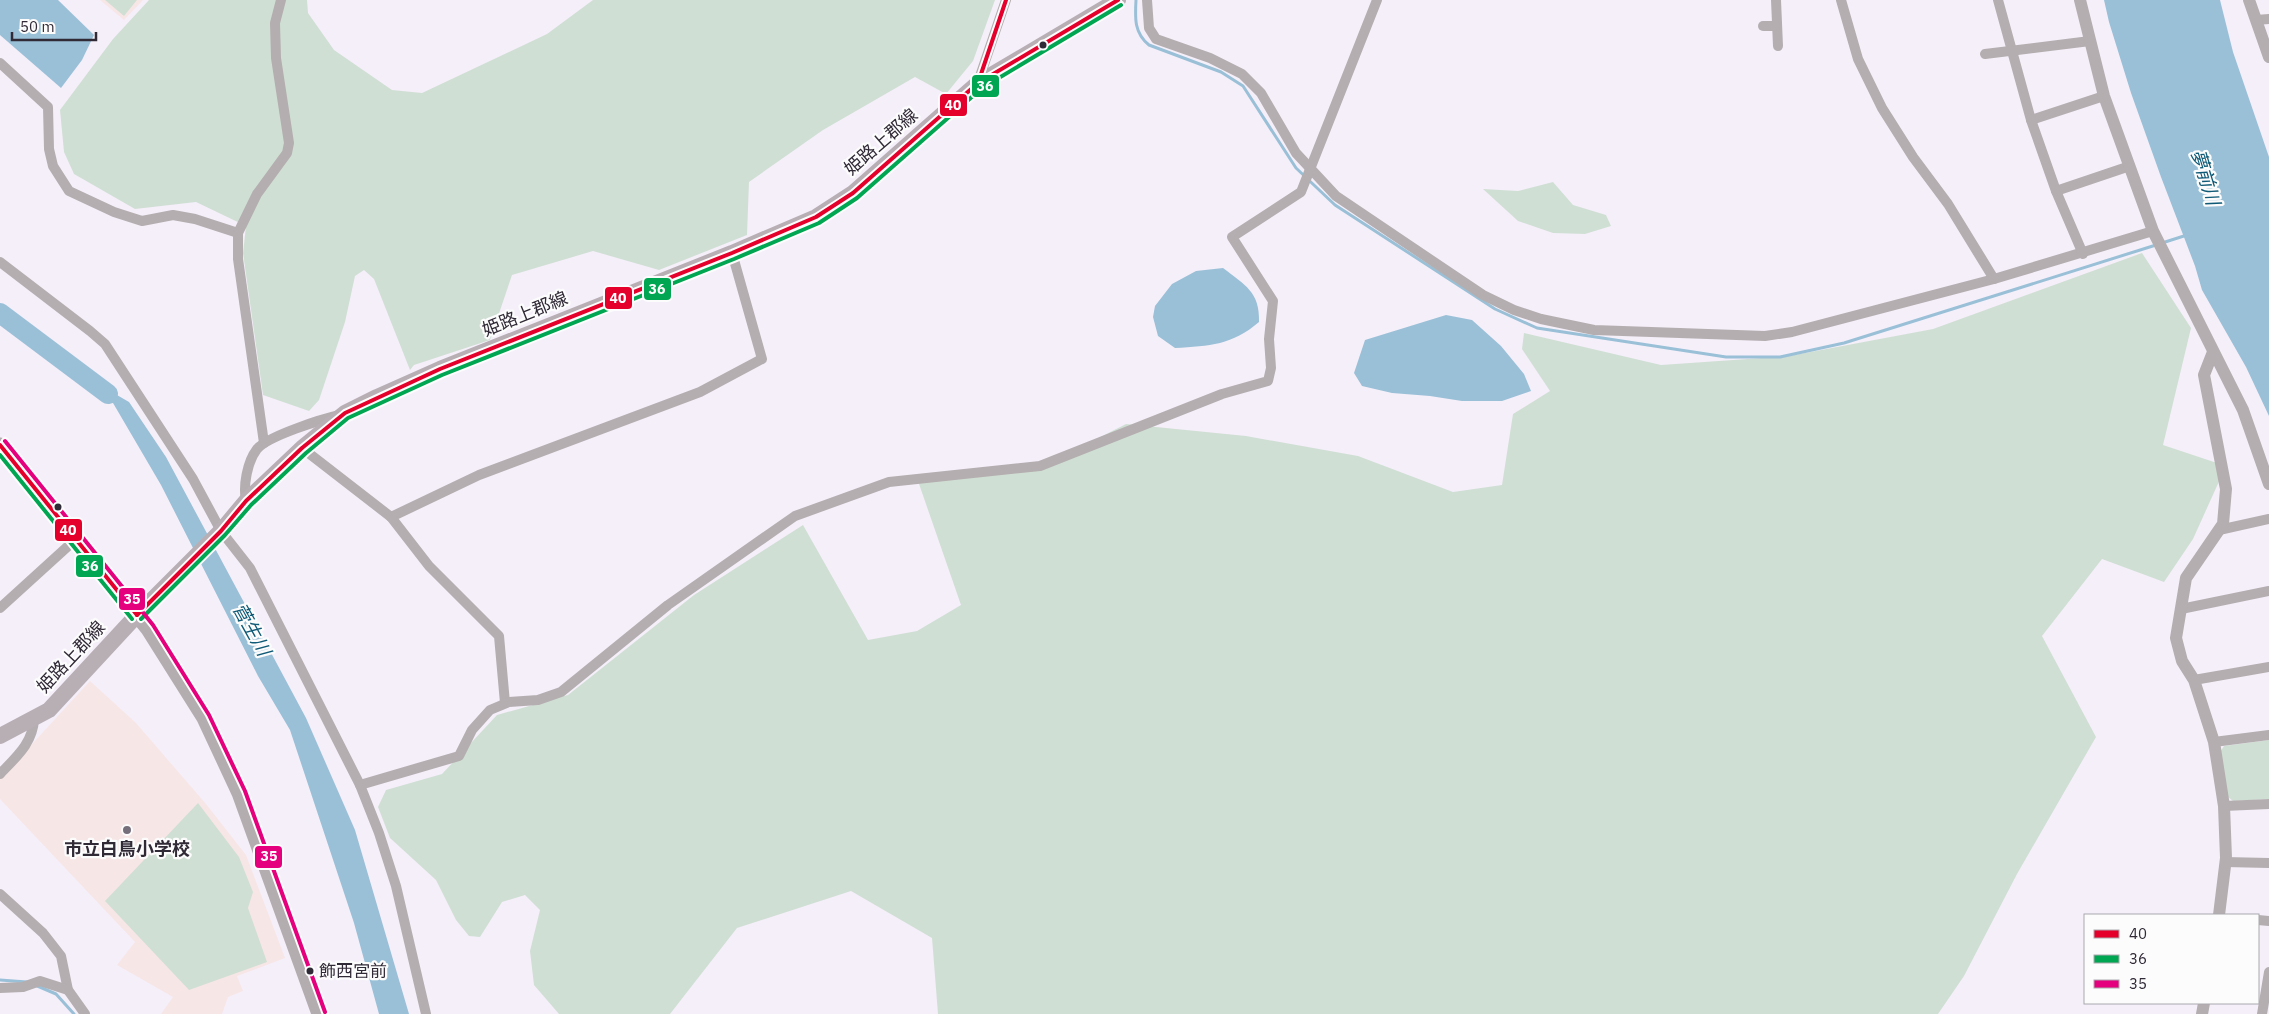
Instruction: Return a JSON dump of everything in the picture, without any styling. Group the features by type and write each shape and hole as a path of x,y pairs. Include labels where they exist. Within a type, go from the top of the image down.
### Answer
{"main road":[{"name":"姫路上郡線","path":"0,736 49,710 142,611 219,533 246,501 302,448 345,414 377,397 440,369 732,253 816,217 853,193 978,83 1118,0"},
{"path":"0,445 77,538 142,611 204,718 239,793 319,1014"}],"street":[{"path":"264,443 238,258 238,234 257,194 286,153 289,143 276,58 275,23 281,0"},
{"path":"978,83 1006,0"},
{"path":"1147,0 1149,28 1156,39 1210,58 1242,74 1261,93 1296,152 1336,196 1483,295 1514,310 1541,318 1594,330 1765,336 1792,332 1994,279 2083,254 2153,231"},
{"path":"360,785 459,756 472,730 490,710 505,703 538,700 561,692 668,605 795,516 888,482 1040,466 1222,394 1268,381 1271,368 1269,339 1273,301 1232,237 1301,192 1377,0"},
{"path":"1776,0 1775,26 1778,46"},
{"path":"1841,0 1858,59 1882,108 1913,157 1948,204 1994,279"},
{"path":"1998,0 2031,120 2056,191 2083,254"},
{"path":"2080,0 2104,96 2153,231 2243,410 2269,484"},
{"path":"2249,0 2269,57"},
{"path":"2256,20 2269,19"},
{"path":"1763,26 1775,26"},
{"path":"1985,54 2090,41"},
{"path":"0,63 48,107 49,149 52,166 69,191 106,208 142,221 173,215 195,219 238,234"},
{"path":"2031,120 2104,96"},
{"path":"2056,191 2130,166"},
{"path":"391,517 479,474 700,392 762,359 732,253"},
{"path":"0,262 105,344 193,479 219,533 250,568 266,596 321,711 360,785 379,833 396,886 423,1012"},
{"path":"2213,352 2204,375 2226,489 2223,524 2186,578 2176,638 2182,661 2194,680 2214,742 2224,806 2225,862 2219,914"},
{"path":"246,501 244,491 249,468 256,450 264,443 308,424 345,414"},
{"path":"302,448 391,517 429,566 499,636 505,703"},
{"path":"2219,530 2269,519"},
{"path":"0,608 77,538"},
{"path":"2181,609 2269,591"},
{"path":"2194,680 2269,667"},
{"path":"0,774 22,752 34,734 34,719"},
{"path":"2214,742 2269,735"},
{"path":"2224,806 2269,804"},
{"path":"2225,862 2269,863"},
{"path":"0,894 43,932 60,956 68,990 85,1014"},
{"path":"2262,1014 2269,972"},
{"path":"0,988 23,987 40,981 68,990"}],"shaded area":[{"path":"100,0 143,0 124,20"},
{"path":"105,0 137,0 124,16"},
{"path":"149,0 307,0 308,13 334,50 392,90 422,93 547,34 593,0 995,0 973,61 946,94 915,77 823,130 749,182 747,235 659,270 593,251 512,275 490,340 414,365 410,370 374,279 364,270 355,276 345,322 319,400 309,411 263,395 243,253 246,226 196,202 135,209 74,174 64,152 60,110 113,39"},
{"path":"1553,182 1573,205 1606,215 1611,226 1585,234 1553,233 1518,221 1483,189 1518,191"},
{"path":"2142,253 2191,328 2163,445 2226,466 2193,539 2164,582 2102,559 2042,636 2096,737 2017,874 1964,976 1938,1014 938,1014 932,938 851,891 737,928 670,1014 559,1014 534,985 530,951 540,910 525,895 502,902 480,937 469,936 456,920 436,880 390,838 378,807 386,790 442,774 497,715 568,695 694,595 803,525 868,640 917,631 961,605 918,481 1049,463 1126,424 1246,436 1358,456 1453,492 1502,485 1513,414 1550,391 1522,349 1524,333 1661,365 1789,356 1933,329"},
{"name":"市立白鳥小学校","path":"90,681 136,723 206,804 246,855 285,958 237,976 243,991 228,997 222,1014 161,1014 173,997 117,965 135,942 0,799 0,779"},
{"path":"2269,740 2269,799 2233,801 2228,797 2220,752 2224,746"},
{"path":"198,803 239,857 253,892 248,908 267,962 189,990 105,901"}],"water":[{"path":"0,0 58,0 94,35 82,60 61,88 0,35"},
{"name":"夢前川","path":"2104,0 2220,0 2233,52 2269,157 2269,416 2246,367 2202,290 2195,266 2131,93"},
{"path":"1223,268 1250,290 1254,296 1259,312 1259,322 1249,330 1230,340 1210,345 1175,348 1158,336 1153,317 1155,306 1172,284 1196,271"},
{"path":"1446,315 1472,320 1501,346 1524,374 1531,391 1502,401 1462,401 1392,393 1362,386 1354,373 1365,340"},
{"path":"86,377 129,402 166,457 306,718 355,830 409,1014 379,1014 354,923 290,730 258,676 161,485 113,403"}],"waterway":[{"path":"1136,0 1136,25 1144,40 1149,45 1221,72 1243,86 1296,168 1335,205 1495,309 1537,328 1726,357 1780,357 1844,343 2156,245"},
{"path":"2162,243 2187,235"},
{"name":"菅生川","path":"0,313 108,394"},
{"path":"0,980 27,982"},
{"path":"35,985 56,994 74,1014"}],"transit line":[{"name":"40","path":"978,83 1006,0"},
{"name":"40","path":"137,615 221,531 246,501 302,448 345,413 440,369 732,253 816,217 853,193 978,83 1118,0"},
{"name":"36","path":"141,619 225,535 251,505 306,453 348,418 442,375 734,259 819,223 857,198 982,88 1121,5"},
{"name":"35","path":"5,441 153,625 209,715 245,791 325,1012"},
{"name":"40","path":"0,445 137,615"},
{"name":"36","path":"0,455 132,619"}],"place":[{"name":"市立白鳥小学校","path":"127,830"},
{"name":"飾西宮前","path":"310,971"}]}
